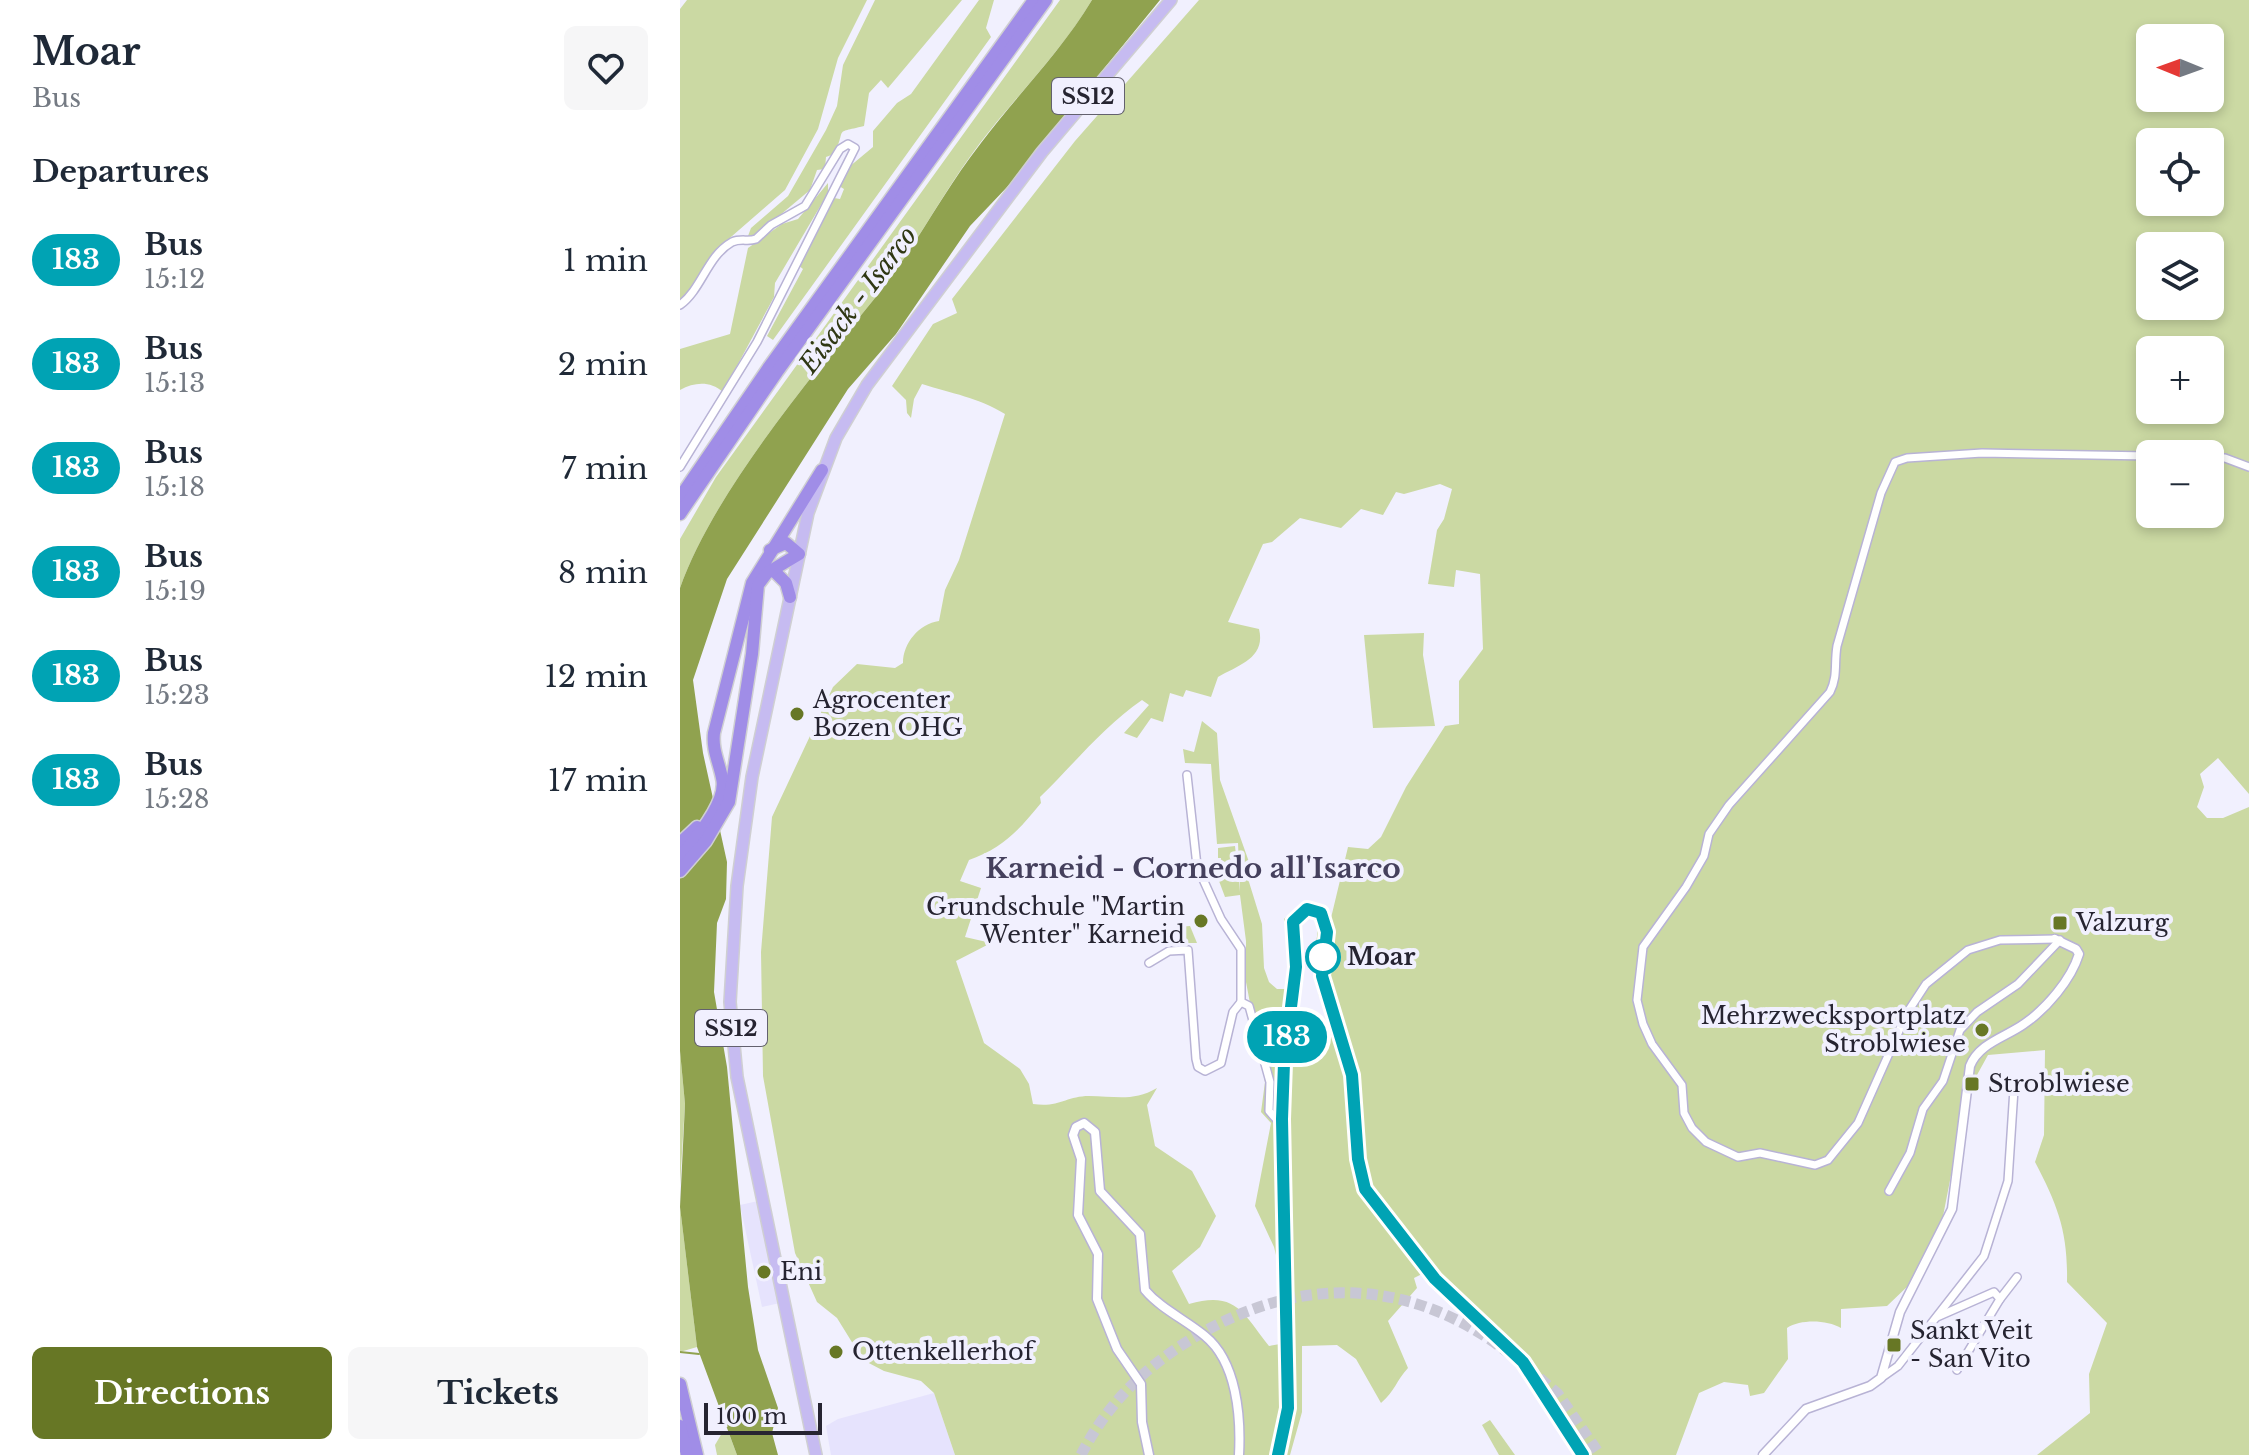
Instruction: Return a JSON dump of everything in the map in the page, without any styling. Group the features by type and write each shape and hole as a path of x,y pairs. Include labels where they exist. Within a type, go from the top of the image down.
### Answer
{"highway":[{"path":"680,497 778,354 1034,0"},
{"path":"680,514 777,372 1046,0"},
{"path":"722,806 723,784 714,750 714,733 748,593 770,550 822,470"},
{"path":"680,871 722,806 752,654 756,591 763,577 799,554 786,543 770,550"},
{"path":"773,570 786,583 790,597"},
{"path":"680,857 685,844 712,822"},
{"path":"680,1384 697,1455"},
{"path":"680,1426 687,1455"}],"main road":[{"name":"SS12","path":"816,1455 731,1042 731,944 752,777 799,554 822,470 867,385 1008,195 1171,0"}],"street":[{"path":"680,305 692,296 720,251 734,240 756,239 771,225 805,206 840,149 848,144 855,148 757,342 680,467"},
{"path":"1881,1378 1900,1312 1952,1209 1973,1058 2031,1019 2055,994 2079,954 2058,939 2000,940 1968,950 1926,984 1907,1013 1858,1123 1828,1160 1815,1165 1760,1153 1738,1157 1706,1142 1692,1128 1684,1113 1682,1085 1652,1044 1643,1024 1637,1000 1643,947 1686,887 1704,856 1709,834 1729,805 1830,692 1838,676 1834,662 1837,646 1881,493 1895,462 1907,458 1982,453 2136,456"},
{"path":"2224,458 2249,467"},
{"path":"1149,963 1169,951 1188,950 1198,1067 1211,1071 1221,1063 1233,1012 1241,1002 1241,949 1221,919 1197,866 1187,775"},
{"path":"1278,1455 1288,1396 1282,1119 1284,1063 1296,967 1293,922 1301,912 1315,910 1321,913 1326,925 1322,976 1352,1075 1358,1159 1365,1189 1435,1279 1523,1362 1583,1455"},
{"path":"1889,1191 1910,1153 1923,1109 1943,1081 1960,1030 1977,1012 2018,984 2058,939"},
{"path":"1241,1002 1249,1006 1270,1082 1269,1111 1277,1120 1282,1119"},
{"path":"1763,1455 1806,1409 1870,1386 1898,1366 1971,1278 1994,1232 2008,1181 2014,1089"},
{"path":"1149,1455 1142,1422 1141,1384 1135,1370 1117,1349 1097,1299 1098,1254 1078,1215 1081,1159 1073,1135 1076,1127 1084,1123 1095,1132 1100,1191 1140,1234 1145,1290 1209,1339 1227,1367 1235,1403 1239,1455"},
{"path":"1957,1370 2017,1277"},
{"path":"1935,1318 1994,1292 2000,1299"}],"shaded area":[{"path":"687,0 867,0 838,58 818,129 785,190 716,250 688,294 680,300 680,9"},
{"path":"875,0 962,0 888,88 881,80 869,93 864,126 842,133 834,154 826,157 825,169 817,170 810,190 754,237 748,236 751,228 788,196 826,130 837,106 843,65"},
{"path":"979,0 994,0 986,28 991,37 773,340 767,336 803,269 798,265 834,198 840,199 844,189 839,186 849,167 873,147 873,131 897,103 911,94"},
{"path":"1060,0 1092,0 1067,38 966,162 889,280 766,437 716,514 695,551 680,588 680,539 716,477"},
{"path":"1092,0 1160,0 1009,185 970,226 896,334 848,389 727,579 693,680 703,753 727,862 726,899 717,923 714,992 727,1067 748,1287 758,1350 778,1408 772,1433 778,1455 737,1455 697,1347 680,1207 685,1104 680,1051 680,588 695,551 716,514 766,437 889,280 967,162 1067,38"},
{"path":"1199,0 2249,0 2249,794 2218,758 2200,774 2204,787 2197,807 2207,818 2223,818 2249,807 2249,1455 2037,1455 2090,1413 2089,1374 2107,1323 2067,1282 2066,1248 2060,1220 2035,1162 2044,1135 2045,1050 1988,1055 1967,1093 1938,1242 1910,1284 1887,1306 1841,1309 1841,1328 1814,1322 1787,1328 1788,1359 1764,1393 1750,1396 1748,1385 1724,1382 1699,1393 1676,1455 1577,1455 1523,1367 1422,1274 1414,1278 1417,1288 1388,1321 1408,1368 1381,1403 1356,1359 1337,1345 1302,1346 1302,1412 1290,1455 955,1455 934,1393 921,1381 884,1371 863,1360 837,1318 817,1302 795,1253 763,1076 761,952 772,817 833,687 857,664 895,668 903,663 906,648 919,630 939,621 945,590 959,560 1005,414 975,400 922,384 914,399 911,418 907,413 906,400 892,386 933,324 957,313 952,299 1075,141","holes":["1440,484 1452,489 1444,519 1437,530 1428,584 1454,587 1456,570 1480,574 1483,649 1459,681 1459,724 1445,726 1406,787 1381,837 1368,849 1348,847 1331,918 1319,907 1308,905 1296,909 1284,919 1289,953 1287,989 1277,989 1269,982 1264,968 1262,924 1249,882 1249,862 1220,780 1217,733 1202,721 1194,752 1183,749 1185,763 1211,764 1217,844 1238,843 1240,892 1235,846 1218,848 1218,858 1221,858 1219,881 1225,897 1240,895 1246,941 1246,982 1265,1082 1261,1112 1271,1123 1255,1206 1274,1247 1280,1271 1280,1344 1269,1346 1245,1315 1229,1303 1218,1300 1189,1304 1172,1271 1200,1247 1216,1216 1192,1171 1155,1146 1147,1105 1157,1088 1132,1097 1081,1097 1033,1104 1029,1084 1020,1069 984,1043 956,961 991,943 965,937 981,888 960,881 969,860 992,850 1018,830 1041,803 1040,797 1102,734 1142,700 1149,705 1124,733 1137,738 1151,718 1163,722 1170,693 1183,697 1186,690 1211,697 1218,677 1255,654 1260,639 1259,629 1228,622 1263,544 1272,542 1300,518 1341,528 1361,509 1383,515 1396,492 1404,494","1305,916 1319,920 1313,969 1319,996 1333,1030 1305,1031 1296,1018 1300,965 1298,921"]},
{"path":"828,183 828,193 775,283 774,297 723,392 702,384 680,390 680,349 730,334 748,248 782,224 798,219"},
{"path":"1424,633 1423,655 1435,726 1373,728 1364,635"},
{"path":"1190,926 1197,943 1179,943 1177,927"},
{"path":"680,1051 685,1104 680,1185"},
{"path":"758,1201 780,1303 762,1307 740,1205"},
{"path":"680,1207 697,1347 680,1352"},
{"path":"934,1393 955,1455 831,1455 826,1426 838,1419"},
{"path":"1490,1420 1515,1455 1499,1455 1482,1425"},
{"path":"728,1431 737,1455 717,1455 715,1445 722,1433"}],"waterway":[{"path":"680,1352 699,1354"}],"tunnel":[{"path":"1081,1455 1116,1402 1162,1359 1198,1335 1238,1315 1277,1302 1317,1294 1357,1293 1396,1299 1435,1310 1473,1329 1510,1354"},
{"path":"1527,1367 1558,1394 1600,1455"}],"bus line":[{"name":"183","path":"1278,1455 1288,1408 1282,1190 1284,1063 1296,967 1293,922 1307,909 1321,913 1326,925 1322,976 1352,1075 1358,1159 1365,1189 1406,1246 1435,1279 1500,1337 1523,1362 1583,1455"}],"place":[{"name":"Agrocenter Bozen OHG","path":"797,714"},
{"name":"Grundschule \"Martin Wenter\" Karneid","path":"1201,921"},
{"name":"Valzurg","path":"2060,923"},
{"name":"Moar","path":"1323,957"},
{"name":"Mehrzwecksportplatz Stroblwiese","path":"1982,1030"},
{"name":"Stroblwiese","path":"1972,1084"},
{"name":"Eni","path":"764,1272"},
{"name":"Sankt Veit - San Vito","path":"1894,1345"},
{"name":"Ottenkellerhof","path":"836,1352"}],"district":[{"name":"Karneid - Cornedo all'Isarco","path":"1193,868"}],"water label":[{"name":"Eisack - Isarco","path":"858,300"}]}
